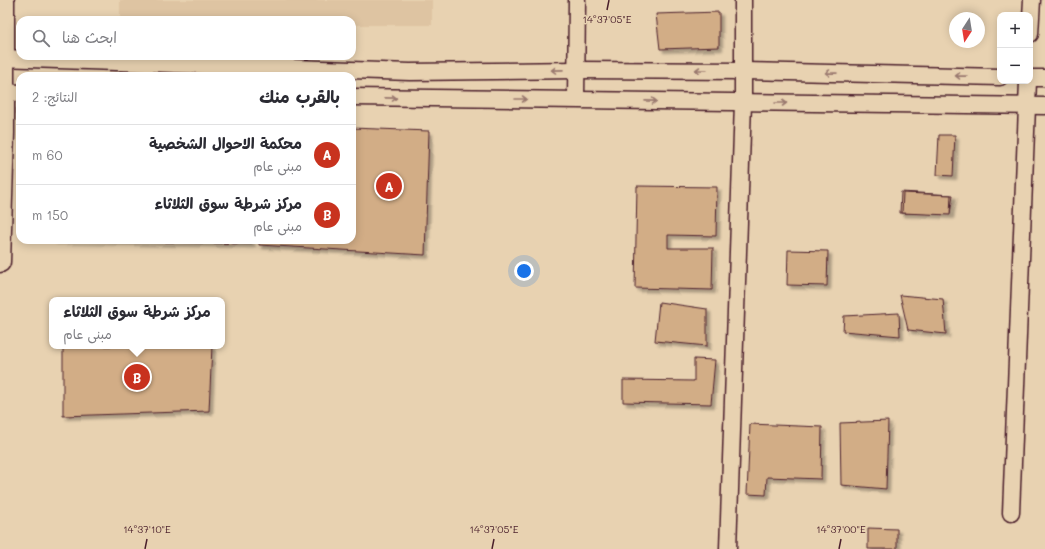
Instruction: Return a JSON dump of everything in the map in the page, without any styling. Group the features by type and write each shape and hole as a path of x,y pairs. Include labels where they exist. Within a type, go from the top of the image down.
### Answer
{"street":[{"path":"0,262 2,135 12,92 2,58 4,0"},
{"path":"576,99 577,0"},
{"path":"728,549 743,103 743,0"},
{"path":"1031,12 1032,0"},
{"path":"2,58 16,58"},
{"path":"60,60 410,72 576,70 743,71 997,77"},
{"path":"1033,78 1045,78"},
{"path":"1011,513 1028,84"},
{"path":"356,97 1045,106"}],"shaded area":[{"path":"120,0 432,0 432,25 356,25 356,16 120,16"}],"building":[{"path":"719,12 719,47 660,49 656,14"},
{"path":"356,128 429,131 425,255 259,245 356,244"},
{"path":"939,135 955,135 953,176 937,175"},
{"path":"637,186 717,187 716,236 668,235 668,248 713,248 712,290 635,288"},
{"path":"901,192 953,195 950,214 900,213"},
{"path":"903,193 951,195 950,215 902,213"},
{"path":"788,250 828,251 827,286 787,285"},
{"path":"900,295 943,299 946,334 908,330"},
{"path":"659,302 707,309 707,346 655,341"},
{"path":"899,313 900,336 843,331 844,316"},
{"path":"63,349 212,349 209,411 63,416"},
{"path":"694,359 715,360 711,404 623,402 623,380 694,381"},
{"path":"888,421 886,489 841,485 840,423"},
{"path":"750,424 822,427 821,479 767,477 766,495 747,494"},
{"path":"868,528 897,529 897,549 868,549"}],"place":[{"name":"محكمة الاحوال الشخصية","path":"389,186"},
{"name":"مركز شرطة سوق الثلاثاء","path":"137,377"}]}
